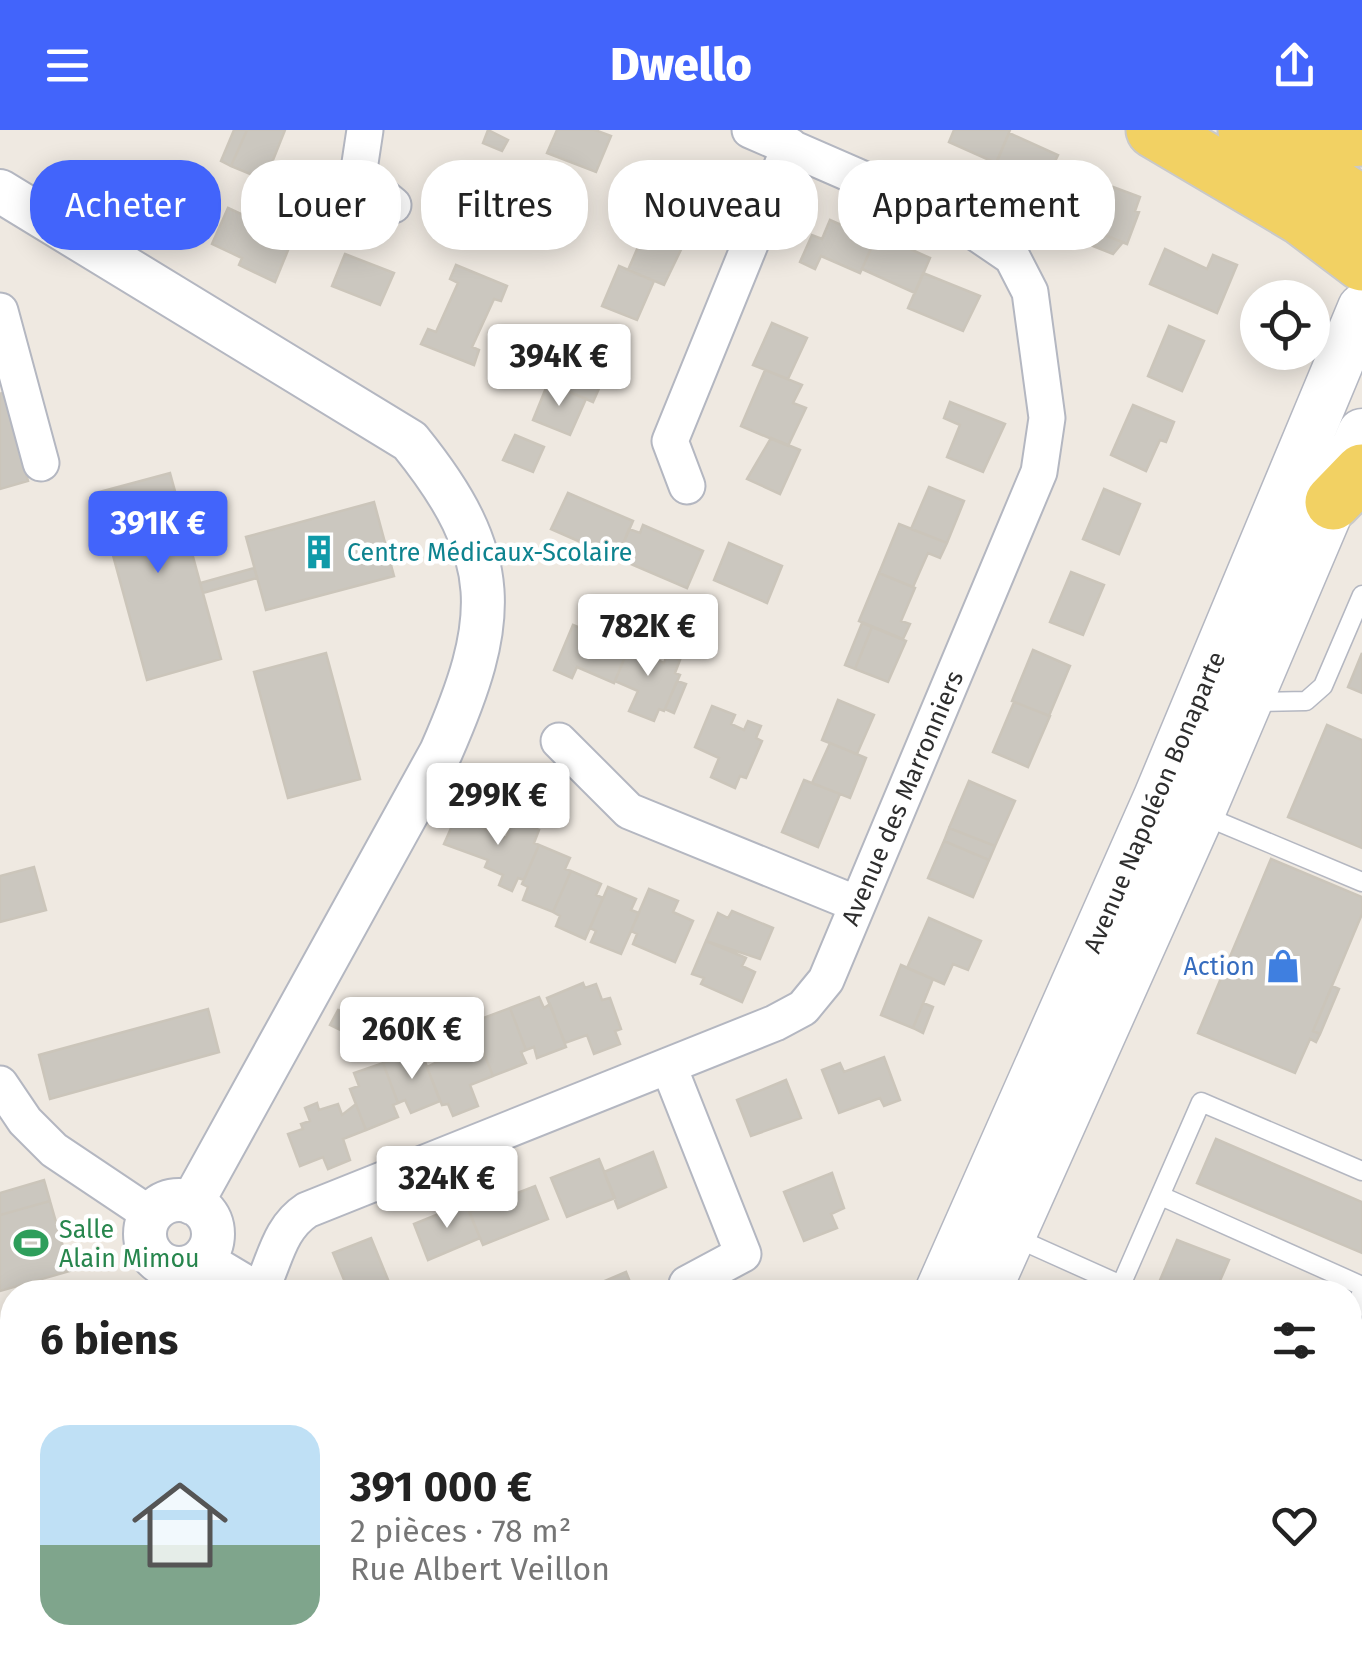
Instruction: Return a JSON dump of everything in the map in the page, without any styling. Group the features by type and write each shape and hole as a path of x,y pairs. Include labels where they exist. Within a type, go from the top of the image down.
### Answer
{"main road":[{"path":"1154,130 1285,208 1362,262"},
{"path":"1246,130 1362,204"},
{"path":"1274,130 1325,140 1362,138"},
{"name":"Avenue Napoléon Bonaparte","path":"944,1280 1158,797 1362,308"},
{"name":"Avenue Napoléon Bonaparte","path":"992,1280 1347,487 1362,433"}],"street":[{"path":"360,160 365,130"},
{"name":"Avenue des Marronniers","path":"265,1280 280,1239 292,1220 307,1210 668,1067 803,1008 826,980 1039,472 1047,418 1030,292 1012,257 959,221 750,130"},
{"path":"687,486 670,441 790,146"},
{"path":"0,190 410,441 450,490 477,548 484,613 470,686 441,752 192,1203"},
{"path":"0,311 40,463"},
{"path":"559,741 629,811 857,904"},
{"path":"668,1067 743,1254 694,1280"},
{"path":"0,1084 25,1122 54,1150 151,1215"},
{"path":"169,1202 192,1203 212,1225 212,1245 204,1258 152,1277 146,1244 151,1215 169,1202"},
{"path":"204,1258 240,1280"}],"lane":[{"path":"1248,702 1306,702 1323,686 1362,595"},
{"path":"1200,814 1362,882"},
{"path":"1124,1280 1201,1102 1362,1171"},
{"path":"1160,1196 1342,1280"},
{"path":"1012,1236 1102,1280"}],"building":[{"path":"234,130 247,130 231,166 221,161"},
{"path":"247,130 285,130 273,160 241,160 241,170 231,166"},
{"path":"488,130 508,140 502,151 483,143"},
{"path":"557,130 595,130 611,136 596,172 588,169 588,160 565,160 547,153"},
{"path":"954,130 1010,130 997,160 949,142"},
{"path":"1009,133 1058,155 1056,160 998,160"},
{"path":"1115,188 1140,197 1135,211 1139,212 1127,244 1115,239"},
{"path":"228,208 241,214 241,250 288,250 275,282 239,265 242,258 221,248 221,224"},
{"path":"830,220 838,224 838,250 870,250 860,273 821,256 815,269 800,262 805,250 818,250 818,237 822,239"},
{"path":"1115,239 1123,242 1113,254 1103,250 1115,250"},
{"path":"1165,249 1207,269 1213,255 1237,265 1217,313 1150,284"},
{"path":"637,250 681,250 664,285 628,270"},
{"path":"870,250 912,250 930,258 915,293 862,269"},
{"path":"345,254 394,273 380,305 332,286"},
{"path":"456,265 507,286 501,301 494,299 472,347 479,350 474,365 421,344 428,329 436,332 458,283 450,279"},
{"path":"619,266 654,281 637,320 602,306"},
{"path":"923,273 980,296 963,331 908,308"},
{"path":"772,323 807,338 788,379 753,365"},
{"path":"1169,326 1204,341 1182,391 1148,376"},
{"path":"581,331 612,343 607,359 611,361 593,402 556,386"},
{"path":"765,370 802,385 793,403 806,408 788,446 741,426"},
{"path":"548,383 586,399 570,435 533,420"},
{"path":"4,392 28,481 0,489 0,394"},
{"path":"950,402 1005,424 983,472 947,457 960,425 944,418"},
{"path":"1133,405 1174,422 1166,442 1160,440 1146,471 1111,455"},
{"path":"515,435 544,447 533,472 503,460"},
{"path":"771,438 800,450 780,494 747,479"},
{"path":"170,473 221,659 147,680 96,493"},
{"path":"929,487 964,501 947,543 911,529"},
{"path":"1104,489 1140,504 1119,554 1083,539"},
{"path":"568,493 633,521 617,558 551,529"},
{"name":"Centre Médicaux-Scolaire","path":"374,502 394,576 266,610 246,537"},
{"path":"899,524 947,543 940,558 928,553 913,587 879,573"},
{"path":"643,525 703,551 687,588 617,558 629,529 640,533"},
{"path":"729,543 782,566 767,603 714,580"},
{"path":"254,568 257,578 203,593 200,583"},
{"path":"1071,572 1104,585 1083,635 1050,622"},
{"path":"879,573 915,588 901,621 910,624 903,639 859,621"},
{"path":"862,623 872,627 855,669 845,665"},
{"path":"573,625 629,648 614,683 577,667 572,678 554,670"},
{"path":"872,627 906,641 888,682 855,669"},
{"path":"633,637 652,645 648,656 664,663 667,655 680,660 675,673 680,675 664,711 659,709 654,721 629,711 638,691 615,681"},
{"path":"1033,650 1070,666 1049,716 1012,701"},
{"path":"326,653 360,779 288,798 254,672"},
{"path":"1362,653 1362,693 1348,687"},
{"path":"677,681 686,684 674,713 665,709"},
{"path":"838,700 874,715 857,754 822,740"},
{"path":"1014,702 1050,716 1028,767 993,752"},
{"path":"712,706 735,715 731,724 744,730 748,721 761,726 756,738 762,741 746,778 740,776 735,788 711,777 719,758 695,747"},
{"path":"1327,725 1362,740 1362,848 1288,817"},
{"path":"830,743 866,758 850,798 812,783"},
{"path":"804,780 840,794 818,847 782,832"},
{"path":"969,781 1015,801 995,846 949,828"},
{"path":"456,817 506,838 514,819 539,830 534,843 539,845 524,880 518,878 512,891 499,885 503,875 485,867 488,860 444,844"},
{"path":"949,828 995,846 989,860 944,841"},
{"path":"944,841 989,860 973,897 928,878"},
{"path":"539,845 570,858 565,869 571,871 553,912 523,900 528,887 522,884"},
{"name":"Action","path":"1271,859 1362,897 1362,914 1313,1031 1320,1034 1316,1042 1310,1039 1295,1073 1198,1033"},
{"path":"34,867 46,910 0,922 0,876"},
{"path":"571,871 601,884 596,895 603,898 585,939 556,926 560,916 553,912"},
{"path":"608,887 636,899 631,910 639,913 621,954 591,942 596,931 590,928"},
{"path":"649,889 678,901 673,912 693,921 675,962 633,944 637,934 631,931"},
{"path":"732,911 773,928 760,959 706,941 718,913 728,918"},
{"path":"929,918 981,941 968,970 953,964 944,984 907,968"},
{"path":"706,941 746,958 742,966 755,972 742,1002 701,984 704,978 692,974"},
{"path":"901,965 933,979 913,1028 881,1015"},
{"path":"583,983 585,988 596,984 602,1000 610,998 621,1029 615,1031 620,1044 594,1054 587,1035 565,1043 547,998"},
{"path":"1332,986 1339,989 1320,1034 1313,1031"},
{"path":"539,997 544,1008 550,1004 566,1047 537,1058 534,1047 526,1050 510,1008"},
{"path":"923,1003 933,1007 923,1033 913,1028"},
{"path":"510,1008 526,1050 521,1052 526,1063 493,1076 476,1033 482,1032 478,1020"},
{"path":"208,1009 219,1052 50,1099 39,1055"},
{"path":"338,1010 356,1018 349,1034 330,1025"},
{"path":"476,1033 493,1076 470,1085 478,1106 453,1116 448,1104 442,1105 427,1067 462,1049 459,1039"},
{"path":"412,1051 417,1061 424,1059 440,1101 411,1113 405,1100 398,1103 383,1063"},
{"path":"884,1057 900,1100 884,1106 880,1098 839,1113 822,1070 840,1063 844,1072"},
{"path":"383,1063 398,1103 393,1105 398,1117 366,1130 350,1089 359,1086 354,1073"},
{"path":"786,1080 801,1118 751,1136 737,1100"},
{"path":"317,1103 319,1110 338,1104 342,1115 356,1104 366,1130 343,1139 350,1160 328,1169 323,1157 300,1166 288,1134 303,1129 301,1124 310,1121 305,1108"},
{"path":"1216,1139 1362,1202 1362,1253 1197,1183"},
{"path":"653,1152 666,1187 618,1208 604,1172"},
{"path":"599,1159 615,1198 567,1217 551,1178"},
{"path":"832,1173 844,1208 831,1214 837,1228 804,1241 784,1192"},
{"path":"44,1180 50,1201 0,1215 0,1193"},
{"path":"535,1186 548,1219 483,1245 469,1212"},
{"name":"Salle Alain Mimou","path":"50,1201 70,1271 38,1280 0,1280 0,1215"},
{"path":"466,1203 480,1238 428,1260 414,1224"},
{"path":"371,1238 388,1280 344,1280 333,1253"},
{"path":"1177,1240 1229,1260 1220,1280 1160,1280"},
{"path":"626,1272 629,1280 607,1280"}],"place":[{"name":"Centre Médicaux-Scolaire","path":"319,552"},
{"name":"Action","path":"1283,966"},
{"name":"Salle Alain Mimou","path":"31,1243"}]}
